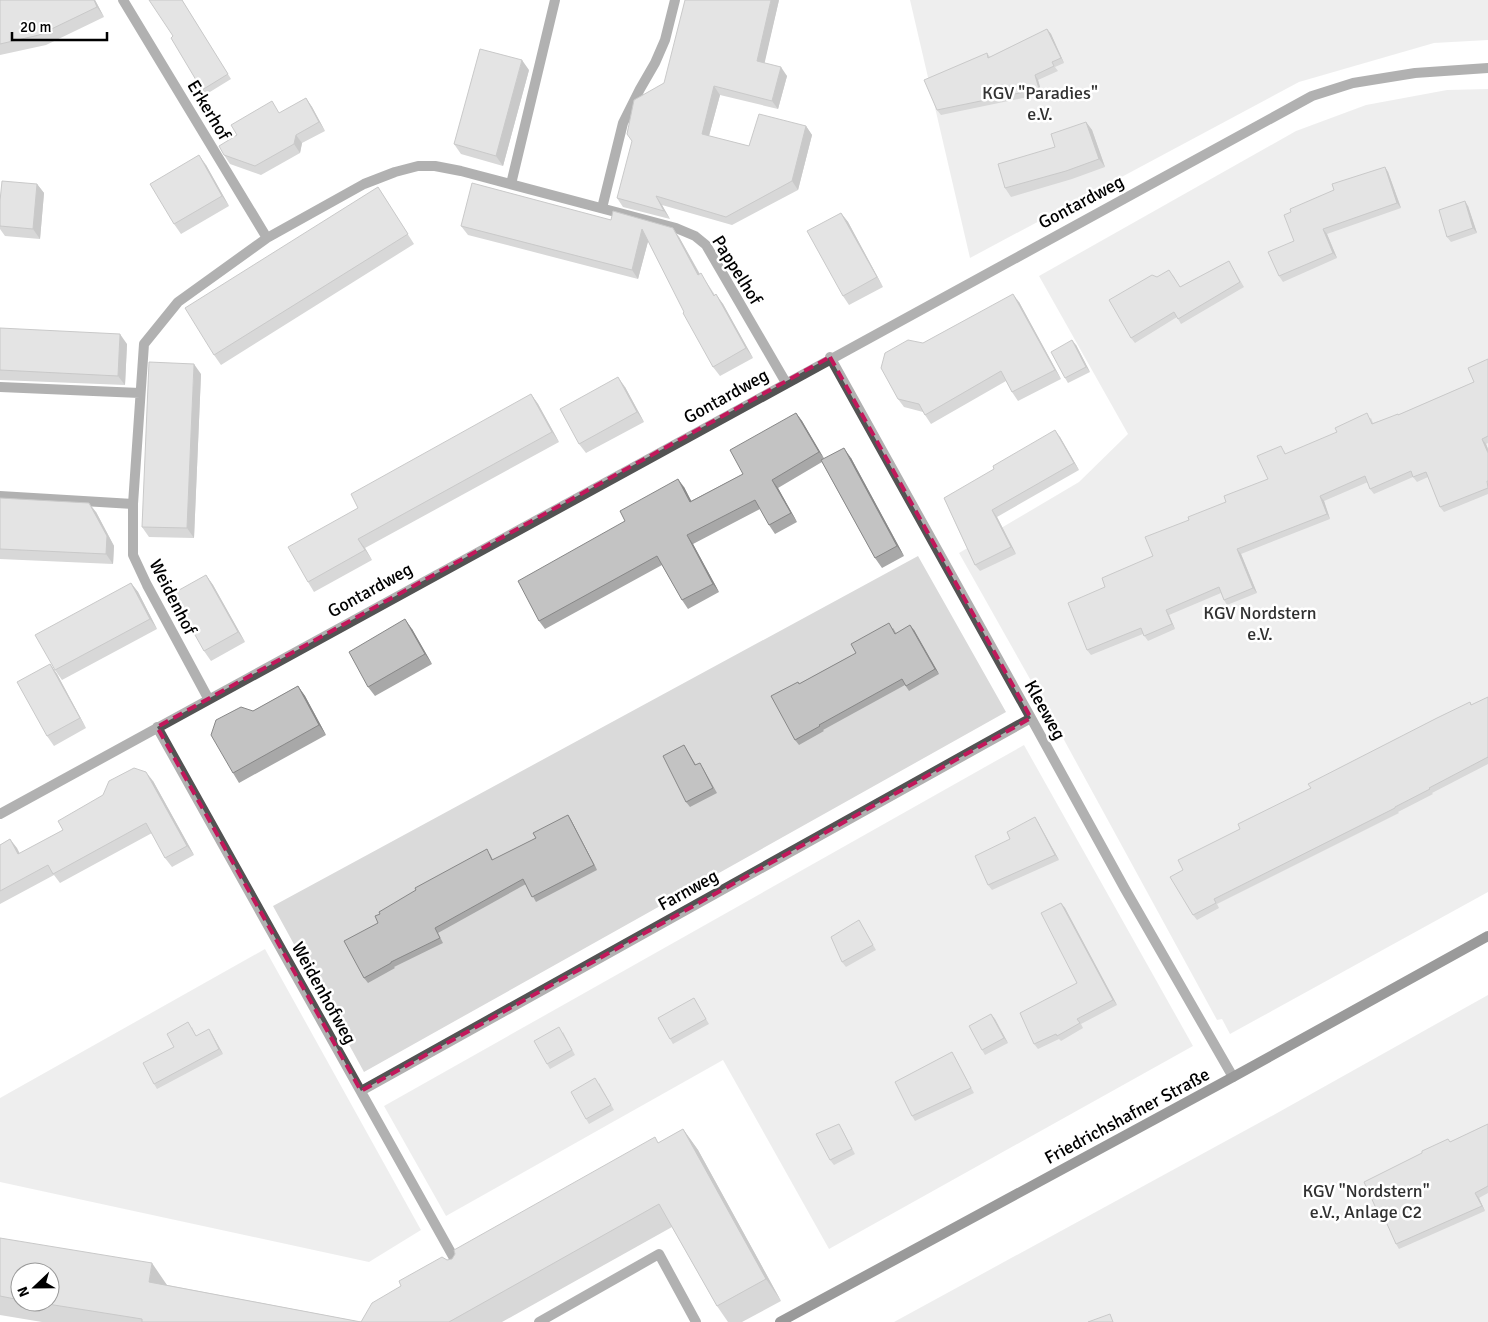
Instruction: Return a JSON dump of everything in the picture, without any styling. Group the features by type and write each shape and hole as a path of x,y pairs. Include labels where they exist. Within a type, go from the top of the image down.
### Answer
{"main road":[{"name":"Friedrichshafner Straße","path":"780,1322 1233,1077 1488,936"}],"street":[{"name":"Erkerhof","path":"123,0 267,238"},
{"path":"511,184 555,0"},
{"path":"602,208 623,123 662,48 675,0"},
{"name":"Gontardweg","path":"0,814 786,381 1312,96 1353,83 1415,73 1488,68"},
{"name":"Pappelhof","path":"267,238 364,184 395,172 418,166 435,166 511,184 676,228 695,236 706,245 786,381"},
{"name":"Weidenhof","path":"208,698 147,585 133,555 133,504 144,344 178,302 267,238"},
{"name":"Kleeweg","path":"830,357 1124,889 1233,1077"},
{"path":"0,387 140,393"},
{"path":"0,496 133,504"},
{"name":"Farnweg","path":"360,1091 1031,718"},
{"name":"Weidenhofweg","path":"157,727 463,1274"},
{"path":"539,1322 660,1254 696,1322"}],"highlighted area":[{"path":"830,357 1031,718 361,1091 157,727"}],"green space":[{"name":"KGV \"Paradies\" e.V.","path":"910,0 1488,0 1488,40 1434,43 1299,82 970,258"},
{"name":"KGV Nordstern e.V.","path":"1488,89 1488,892 1230,1034 1222,1019 1217,1020 1057,727 959,553 1079,482 1128,434 1039,276 1296,131 1366,105 1447,90"},
{"path":"918,556 1006,712 364,1072 273,906"},
{"path":"1024,745 1193,1046 829,1249 723,1060 446,1216 384,1106"},
{"path":"265,949 421,1230 369,1262 0,1182 0,1098"},
{"name":"KGV \"Nordstern\" e.V., Anlage C2","path":"1488,995 1488,1322 894,1322 1268,1118"}],"building":[{"path":"0,0 94,0 97,7 39,35 0,44"},
{"path":"149,0 182,0 228,74 202,90 171,38 173,36"},
{"path":"685,0 771,0 757,61 781,67 772,101 714,86 702,134 749,146 759,114 806,126 792,181 726,217 656,196 664,211 617,198 632,141 627,134 634,100 664,83"},
{"path":"1047,29 1061,58 1052,62 1054,66 1035,75 1039,89 937,110 924,80 987,53 988,58"},
{"path":"480,49 522,60 496,156 454,144"},
{"path":"306,98 319,122 296,135 294,144 255,166 224,155 219,146 237,135 231,125 272,101 279,113"},
{"path":"1086,122 1099,159 1066,171 1005,188 998,164 1055,147 1051,134"},
{"path":"199,155 222,196 174,224 150,184"},
{"path":"1385,167 1397,203 1323,229 1333,253 1279,276 1268,252 1294,241 1284,215 1291,212 1290,209 1334,190 1332,184"},
{"path":"2,181 37,184 33,229 0,226"},
{"path":"472,183 611,220 613,211 673,228 698,275 701,273 714,296 716,294 746,348 713,367 683,313 642,229 632,270 461,226"},
{"path":"378,187 408,234 214,355 185,308"},
{"path":"1465,201 1473,228 1447,237 1439,210"},
{"path":"841,213 877,277 843,296 807,231"},
{"path":"1229,261 1240,282 1178,319 1174,312 1131,338 1109,300 1152,275 1157,277 1169,270 1180,287"},
{"path":"1013,294 1055,370 1012,392 1001,371 925,415 919,404 898,399 881,368 885,353 908,340 923,343"},
{"path":"0,328 120,334 118,376 0,370"},
{"path":"1072,340 1086,367 1065,378 1051,352"},
{"path":"1488,359 1488,436 1482,439 1488,453 1488,488 1440,507 1426,472 1413,477 1411,471 1370,489 1365,476 1320,496 1327,514 1237,549 1253,588 1224,600 1219,587 1166,610 1172,624 1144,636 1141,628 1087,650 1068,603 1105,587 1102,578 1153,556 1145,537 1189,520 1188,517 1226,502 1224,496 1268,479 1257,456 1281,446 1285,454 1337,432 1335,428 1367,413 1372,424 1398,415 1474,382 1468,368"},
{"path":"149,362 194,364 187,528 142,527"},
{"path":"618,377 637,412 579,444 560,409"},
{"path":"531,394 552,432 358,539 365,550 308,582 288,547 358,508 351,494"},
{"path":"796,413 819,452 772,480 791,513 769,525 755,500 687,535 713,584 682,600 657,556 539,621 518,581 625,521 620,511 678,479 690,502 743,474 730,450"},
{"path":"1055,430 1074,463 992,510 1011,547 975,565 944,498 994,469 993,466"},
{"path":"844,448 897,546 875,558 821,460"},
{"path":"0,498 89,503 107,536 106,554 0,549"},
{"path":"206,575 238,632 204,651 172,594"},
{"path":"131,583 150,619 55,670 35,635"},
{"path":"405,619 425,654 368,687 349,652"},
{"path":"889,623 895,634 910,625 935,669 906,686 902,679 795,740 771,696 798,682 799,684 856,653 851,644"},
{"path":"50,664 80,718 47,736 17,682"},
{"path":"298,686 319,725 233,773 211,735 216,720 241,707 253,711"},
{"path":"1488,697 1488,757 1395,808 1214,899 1216,903 1193,915 1170,877 1183,870 1178,860 1240,829 1238,824 1311,788 1308,784 1470,702 1471,705"},
{"path":"684,745 695,765 700,763 713,788 686,802 663,756"},
{"path":"134,768 146,772 187,846 165,858 146,823 53,874 48,865 0,891 0,845 10,839 18,854 63,830 58,821 103,795 109,781"},
{"path":"568,815 594,865 532,897 523,879 435,928 440,938 391,962 364,978 344,941 378,923 375,916 380,914 379,912 416,890 415,888 487,849 492,860 536,838 533,833"},
{"path":"1035,817 1055,855 988,885 975,856 1010,839 1007,832"},
{"path":"1061,903 1113,1000 1077,1019 1080,1023 1057,1036 1056,1034 1034,1044 1020,1013 1077,983 1041,913"},
{"path":"859,920 873,945 842,962 831,937"},
{"path":"694,998 706,1019 670,1039 658,1018"},
{"path":"991,1014 1004,1038 982,1050 969,1026"},
{"path":"188,1022 196,1036 209,1029 219,1049 154,1084 143,1063 174,1047 167,1034"},
{"path":"559,1027 572,1050 547,1064 534,1041"},
{"path":"952,1052 971,1088 912,1116 895,1082"},
{"path":"595,1078 611,1105 586,1119 571,1092"},
{"path":"839,1124 852,1149 830,1160 816,1134"},
{"path":"1488,1124 1488,1186 1475,1193 1482,1206 1396,1244 1383,1215 1380,1217 1364,1182 1422,1153 1422,1151 1448,1139 1450,1142"},
{"path":"683,1129 766,1279 717,1306 659,1204 449,1322 361,1322 372,1303 401,1286 399,1281 442,1257 447,1260 452,1259 455,1254 454,1250 655,1137 658,1143"},
{"path":"0,1238 152,1263 149,1282 361,1322 142,1322 142,1319 60,1306 60,1262 10,1262 10,1298 0,1296"},
{"path":"1110,1314 1113,1322 1088,1322"}]}
